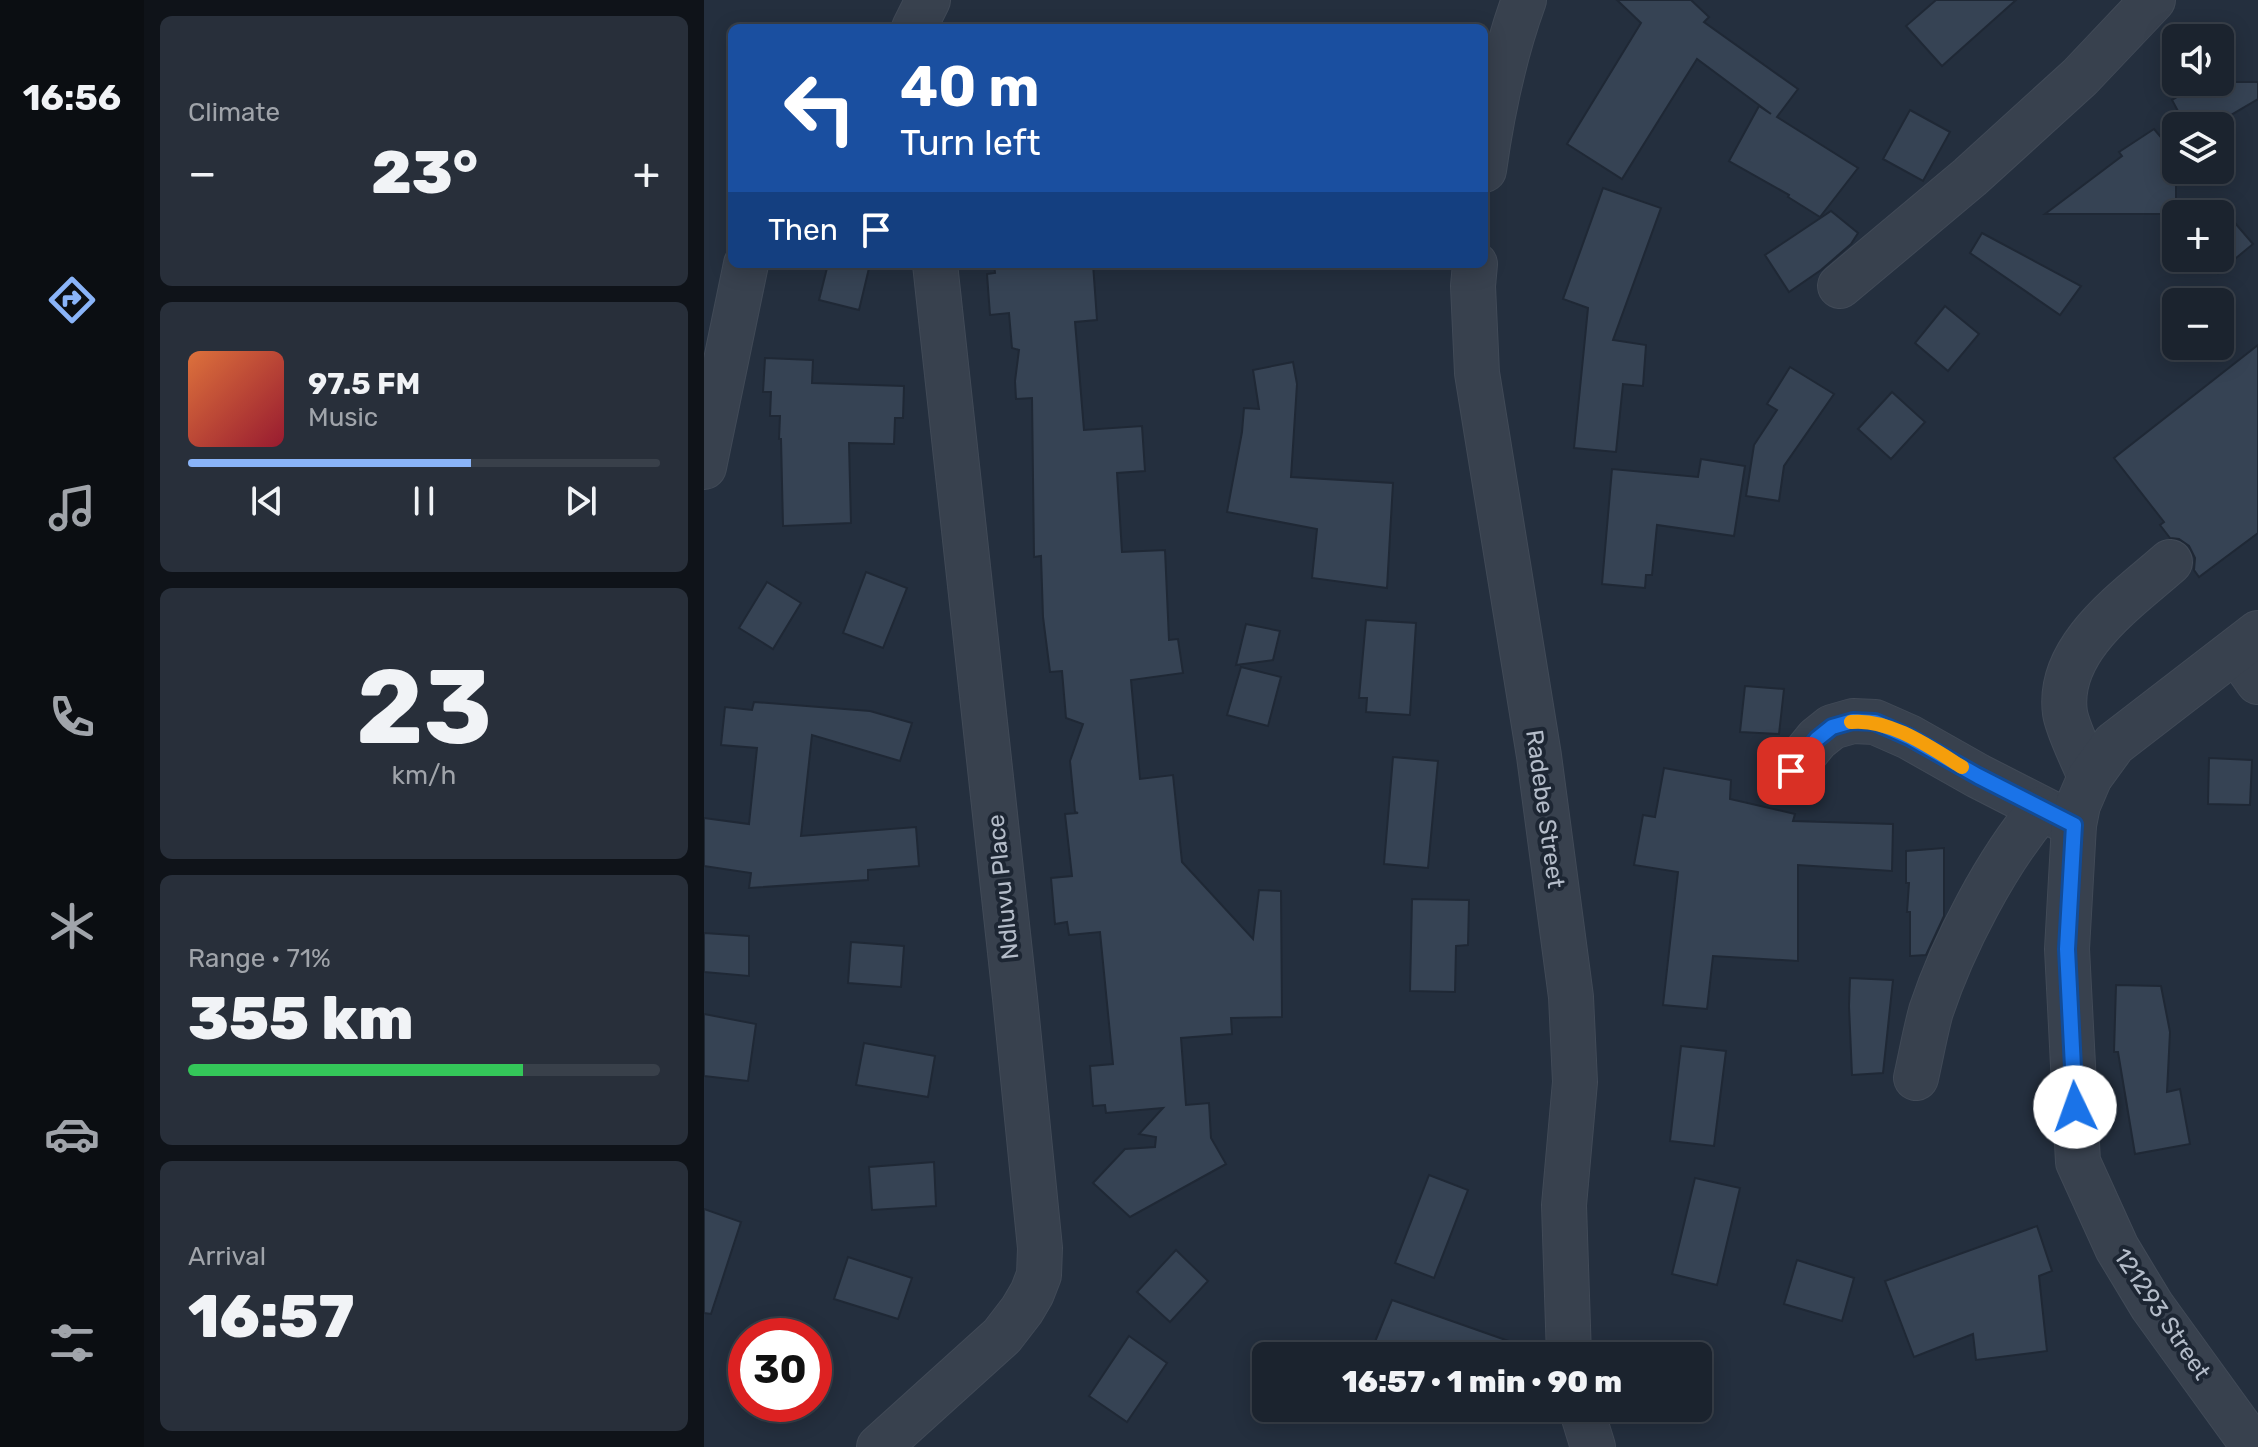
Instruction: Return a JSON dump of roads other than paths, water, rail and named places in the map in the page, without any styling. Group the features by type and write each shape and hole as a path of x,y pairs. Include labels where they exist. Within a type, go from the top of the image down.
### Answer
{"street":[{"path":"916,24 928,0"},
{"path":"1488,146 1507,57 1524,0"},
{"path":"1840,286 1970,177 2080,77 2153,0"},
{"path":"704,467 745,268"},
{"name":"Ndluvu Place","path":"879,1447 1002,1336 1022,1310 1039,1275 1040,1248 1015,998 935,268"},
{"name":"Radebe Street","path":"1475,268 1477,373 1539,756 1571,997 1575,1082 1564,1205 1569,1342"},
{"path":"2090,777 2065,715 2065,686 2077,655 2096,628 2170,562"},
{"name":"121293 Street","path":"2251,655 2114,744 2090,777 2078,805 2058,817 2078,1162 2117,1248 2152,1306 2254,1447"},
{"path":"1791,771 1817,739 1832,727 1853,721 1875,722 2058,817"},
{"path":"1916,1078 1931,1012 1959,943 2003,860 2021,833 2058,817"},
{"path":"1585,1422 1593,1447"}]}
